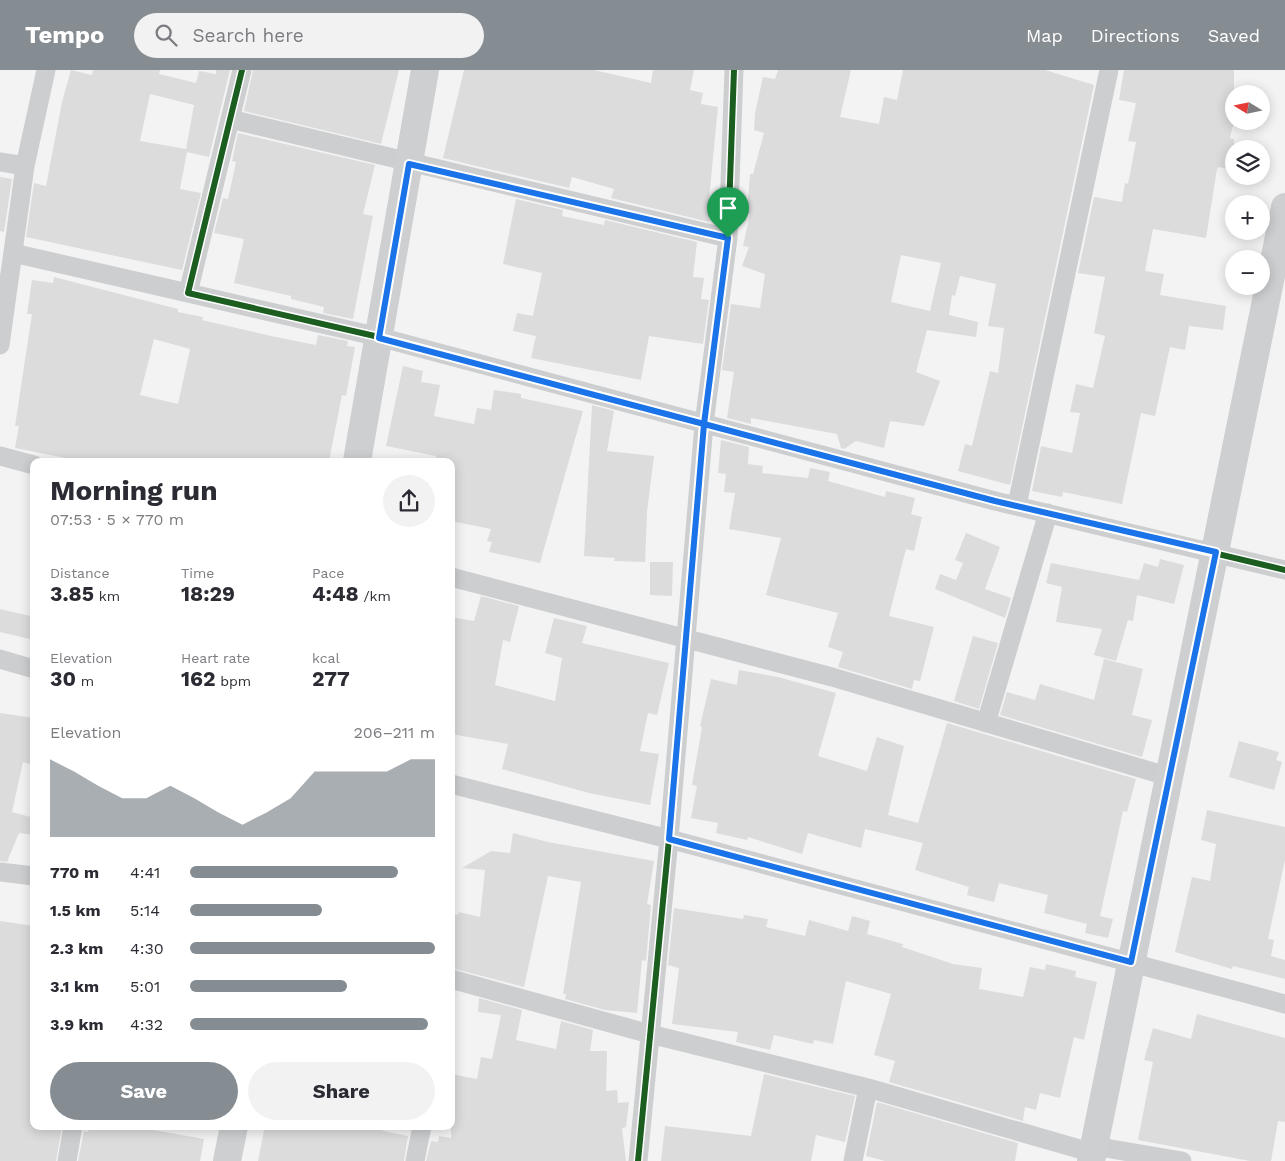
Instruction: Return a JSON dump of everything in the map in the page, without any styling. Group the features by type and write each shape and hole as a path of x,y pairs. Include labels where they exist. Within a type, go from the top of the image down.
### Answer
{"street":[{"path":"0,345 24,166 46,70"},
{"path":"188,293 242,70"},
{"path":"357,458 425,70"},
{"path":"638,1161 669,839 704,424 728,238 733,70"},
{"path":"1017,506 1109,70"},
{"path":"230,119 409,164 728,238"},
{"path":"0,162 24,166"},
{"path":"1093,1153 1285,208"},
{"path":"13,253 379,338 1017,506 1285,570"},
{"path":"0,456 30,464"},
{"path":"986,723 1048,513"},
{"path":"455,578 832,677 1170,777"},
{"path":"0,660 30,668"},
{"path":"455,785 669,839 1285,1004"},
{"path":"0,872 30,876"},
{"path":"455,986 868,1088 1093,1153 1182,1161"},
{"path":"853,1161 868,1088"},
{"path":"67,1161 72,1130"},
{"path":"228,1161 233,1130"},
{"path":"415,1161 421,1130"}],"building":[{"path":"71,70 92,75 93,70 160,70 159,74 196,83 199,71 216,74 216,70 230,70 209,157 187,152 180,189 201,193 182,270 26,237 34,183 46,186 62,102","holes":["150,94 194,105 186,149 140,141"]},
{"path":"253,70 399,70 381,144 244,111"},
{"path":"464,70 594,70 651,83 653,70 694,70 690,90 703,93 701,104 718,107 709,199 713,199 709,222 611,198 614,189 572,177 569,188 443,158"},
{"path":"778,70 851,70 840,117 879,124 884,97 897,100 903,70 1045,70 1094,85 1010,485 958,471 965,444 972,446 990,371 998,373 1004,328 988,326 996,284 960,276 955,296 952,295 949,315 978,322 976,337 927,330 916,372 940,381 924,426 890,421 884,448 856,441 844,449 841,448 837,434 751,418 751,424 727,418 734,372 722,370 731,304 760,308 765,274 742,266 749,247 743,246 750,214 747,214 750,174 753,174 764,133 754,130 755,113 763,77 775,79","holes":["901,255 941,263 930,311 891,302"]},
{"path":"1124,70 1234,70 1234,85 1225,85 1225,130 1232,130 1230,138 1234,140 1225,140 1225,168 1219,167 1217,169 1206,238 1153,229 1145,271 1164,274 1160,295 1226,306 1223,330 1189,326 1185,350 1170,347 1155,416 1141,413 1122,504 1063,492 1062,497 1032,491 1041,446 1072,453 1080,413 1070,412 1076,384 1093,388 1105,336 1094,333 1105,277 1078,273 1094,197 1122,202 1125,183 1128,184 1136,142 1128,141 1136,103 1119,100"},
{"path":"238,133 375,165 363,214 373,216 353,319 323,313 324,307 291,299 291,296 234,283 244,239 214,233 223,198 228,199 236,162 232,161"},
{"path":"0,177 12,179 4,232 0,231"},
{"path":"516,199 563,210 562,216 604,225 605,220 697,242 693,277 704,278 701,299 709,300 703,344 649,336 641,380 531,358 536,336 513,331 517,313 533,316 542,273 503,264"},
{"path":"54,277 178,309 178,312 203,317 202,320 316,345 318,335 348,341 347,346 355,347 346,396 342,395 330,458 65,458 15,448 19,426 15,426 32,314 27,314 32,280 53,283","holes":["154,339 190,349 178,404 140,395"]},
{"path":"403,366 423,371 421,382 440,385 434,416 474,424 477,408 491,410 494,390 521,394 521,398 583,411 540,563 489,552 492,542 487,541 491,529 455,522 455,458 436,458 436,456 386,446"},
{"path":"592,405 614,411 607,451 654,456 647,512 645,562 614,561 615,558 584,556"},
{"path":"721,440 749,447 748,464 763,466 762,473 808,478 810,468 830,472 828,481 885,497 886,491 915,498 911,514 922,517 914,551 906,549 889,616 934,627 920,681 914,680 912,689 838,667 843,652 828,647 838,613 766,595 781,538 729,529 735,493 724,492 726,474 718,473"},
{"path":"966,533 1000,547 985,589 1011,598 1005,618 935,589 940,574 956,580 963,563 955,560"},
{"path":"1160,559 1184,565 1174,604 1137,595 1133,621 1128,620 1116,661 1094,655 1102,629 1056,622 1062,587 1046,583 1051,563 1139,580 1144,563 1158,567"},
{"path":"650,562 673,562 672,596 650,595"},
{"path":"481,596 519,606 510,642 503,640 495,685 555,701 562,658 545,653 554,618 587,626 582,643 669,663 657,715 648,713 640,751 659,754 650,805 589,793 502,769 508,744 455,735 455,618 474,621"},
{"path":"0,609 30,616 30,639 0,632"},
{"path":"973,636 998,643 979,709 954,701"},
{"path":"1104,659 1143,669 1132,715 1152,720 1142,757 1000,715 1007,692 1035,700 1040,684 1094,700"},
{"path":"739,670 778,677 836,693 818,756 867,771 877,737 904,746 888,815 918,823 947,723 1136,779 1127,812 1123,811 1100,916 1113,919 1108,938 1085,933 1087,924 1044,913 1048,895 999,883 994,902 967,895 969,887 915,870 923,843 865,829 861,848 808,833 802,854 748,837 747,840 716,833 718,823 691,818 697,786 692,785 702,727 700,726 711,679 737,685"},
{"path":"0,713 30,717 30,764 23,762 12,812 30,817 30,834 19,833 7,862 0,861"},
{"path":"1239,741 1279,752 1276,760 1282,762 1274,790 1229,777"},
{"path":"1207,810 1285,827 1285,860 1268,939 1274,940 1271,956 1285,960 1285,979 1233,966 1232,969 1175,952 1192,877 1210,881 1216,844 1201,840"},
{"path":"513,833 548,842 654,861 647,904 651,905 646,961 642,960 637,1013 605,1010 565,999 566,994 563,994 581,882 548,876 524,987 455,969 455,914 458,915 459,912 480,917 485,870 462,868 491,851 510,853"},
{"path":"674,908 743,919 744,915 768,919 766,927 805,936 809,920 848,931 852,916 870,921 867,934 903,944 902,947 953,964 982,968 979,989 1023,997 1030,967 1045,970 1046,964 1076,971 1075,977 1097,982 1084,1040 1074,1037 1060,1098 1040,1093 1036,1110 1025,1107 1023,1121 889,1082 895,1061 874,1055 891,994 846,981 833,1044 814,1040 813,1044 774,1035 770,1050 736,1042 738,1032 672,1024 679,968 668,965"},
{"path":"0,921 30,925 30,1130 61,1130 56,1161 0,1161"},
{"path":"479,998 522,1010 516,1040 556,1049 561,1021 593,1030 590,1051 607,1051 606,1091 617,1090 618,1103 629,1102 626,1127 622,1128 626,1161 426,1161 431,1141 438,1142 439,1136 451,1138 451,1130 455,1130 455,1075 477,1079 481,1057 492,1059 501,1015 478,1012"},
{"path":"1197,1014 1285,1038 1285,1122 1278,1121 1271,1161 1250,1161 1138,1140 1153,1062 1144,1060 1153,1028 1191,1039"},
{"path":"764,1074 855,1096 845,1142 816,1135 811,1161 661,1161 665,1126 751,1136"},
{"path":"877,1102 1018,1143 1015,1161 885,1161 866,1156"},
{"path":"89,1130 153,1130 204,1139 200,1161 78,1161 84,1131 88,1132"},
{"path":"264,1130 383,1130 408,1136 404,1161 258,1161"}],"cycle path":[{"path":"242,70 188,293 379,337 995,501 1285,570"},
{"path":"638,1161 669,839 704,424 728,238 734,70"}],"route":[{"path":"728,238 409,164 379,338 704,424 669,839 1131,962 1216,552 995,501 704,424 728,238"}]}
